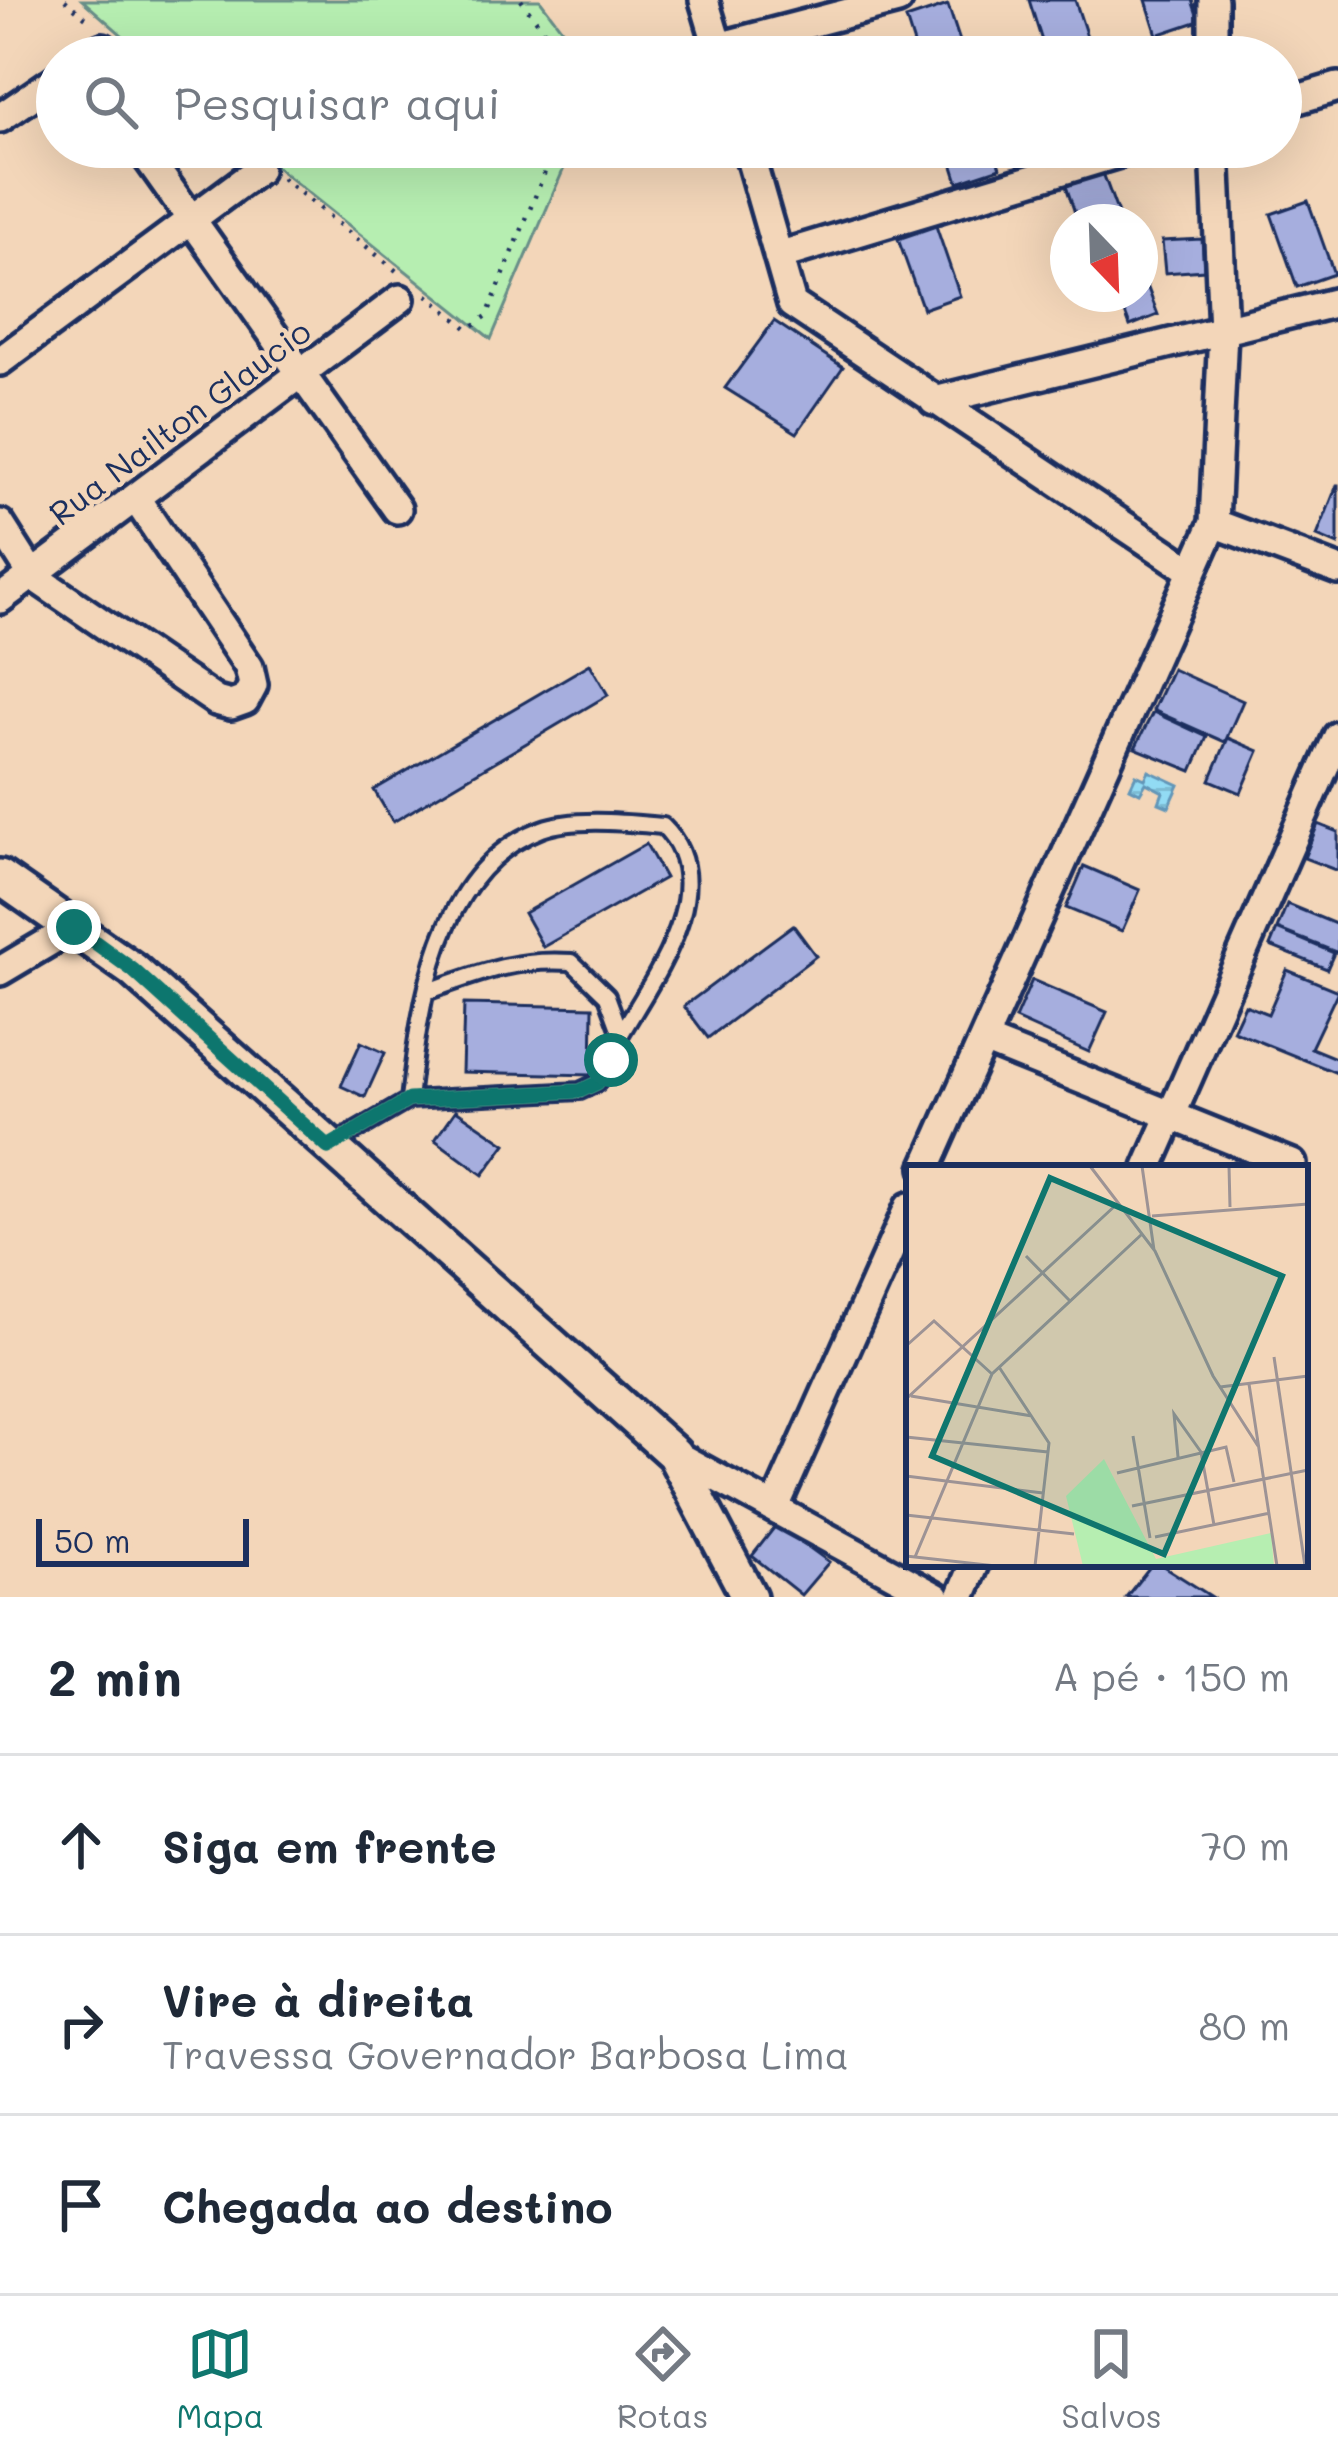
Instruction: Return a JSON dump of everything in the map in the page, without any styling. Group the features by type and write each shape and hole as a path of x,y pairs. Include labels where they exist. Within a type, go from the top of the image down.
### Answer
{"street":[{"path":"704,0 715,36"},
{"path":"775,36 898,0"},
{"path":"1213,0 1213,36"},
{"path":"1302,98 1338,87"},
{"path":"0,118 36,93"},
{"path":"156,168 397,509"},
{"path":"753,168 792,304 1192,571"},
{"path":"778,256 1069,168"},
{"path":"927,1165 1214,524 1223,331 1216,168"},
{"path":"0,361 193,218 268,172"},
{"name":"Rua Nailton Glaucio","path":"0,599 299,375 405,286"},
{"path":"934,401 1338,302"},
{"path":"0,524 33,576 216,701 231,705 244,700 254,686 249,667 137,500"},
{"path":"1214,524 1338,570"},
{"path":"1149,1165 1338,736"},
{"path":"0,877 133,970 674,1454 936,1597"},
{"path":"0,971 74,927"},
{"path":"983,1040 1292,1164"},
{"path":"775,1507 906,1214"},
{"path":"674,1454 749,1597"},
{"path":"961,1597 974,1567"}],"lane":[{"path":"328,1147 409,1100 580,1091 597,1083 679,924 687,862 678,840 663,826 610,822 543,829 481,868 451,918 426,992 409,1100"},
{"path":"426,992 502,965 572,962 608,996 621,1034"}],"path":[{"path":"521,0 548,36"},
{"path":"268,172 405,286 468,328 487,316 547,168"}],"green space":[{"path":"82,0 540,0 567,36 123,36"},
{"path":"277,168 564,168 491,339"}],"water":[{"path":"1149,771 1179,785 1169,807 1159,803 1163,792 1146,783 1140,793 1130,788 1136,775 1145,779"}],"building":[{"path":"1029,0 1075,0 1087,36 1040,36"},
{"path":"1146,0 1192,0 1199,21 1157,35"},
{"path":"948,5 958,36 911,36 906,19"},
{"path":"954,168 1000,168 958,182"},
{"path":"1103,173 1114,204 1072,204 1066,186"},
{"path":"1308,201 1334,274 1297,287 1271,214"},
{"path":"936,226 960,296 923,309 898,239"},
{"path":"1202,239 1204,270 1165,273 1162,241"},
{"path":"1125,312 1157,312 1158,315 1130,326"},
{"path":"774,321 843,367 797,433 725,388"},
{"path":"1338,485 1338,545 1317,536"},
{"path":"590,664 608,695 393,822 374,790"},
{"path":"1172,669 1243,701 1225,742 1153,710"},
{"path":"1153,712 1207,737 1192,771 1135,748"},
{"path":"1228,738 1259,751 1241,793 1210,780"},
{"path":"1318,824 1338,832 1338,871 1304,858"},
{"path":"646,844 665,878 543,947 524,913"},
{"path":"1084,866 1140,890 1122,931 1066,908"},
{"path":"1287,904 1338,925 1338,953 1277,929"},
{"path":"793,925 816,956 708,1038 684,1006"},
{"path":"1277,929 1334,953 1327,969 1270,946"},
{"path":"1287,970 1338,991 1311,1048 1338,1059 1337,1073 1233,1031 1245,1005 1268,1014"},
{"path":"1032,980 1107,1012 1089,1052 1015,1019"},
{"path":"464,1004 593,1007 592,1075 462,1072"},
{"path":"361,1042 385,1053 365,1097 341,1086"},
{"path":"456,1110 506,1144 483,1175 435,1140"},
{"path":"777,1524 829,1562 801,1595 752,1556"},
{"path":"1150,1567 1165,1567 1212,1597 1126,1597"}],"route":[{"path":"74,927 133,970 328,1147 409,1100 580,1091 597,1083 611,1060"}]}
